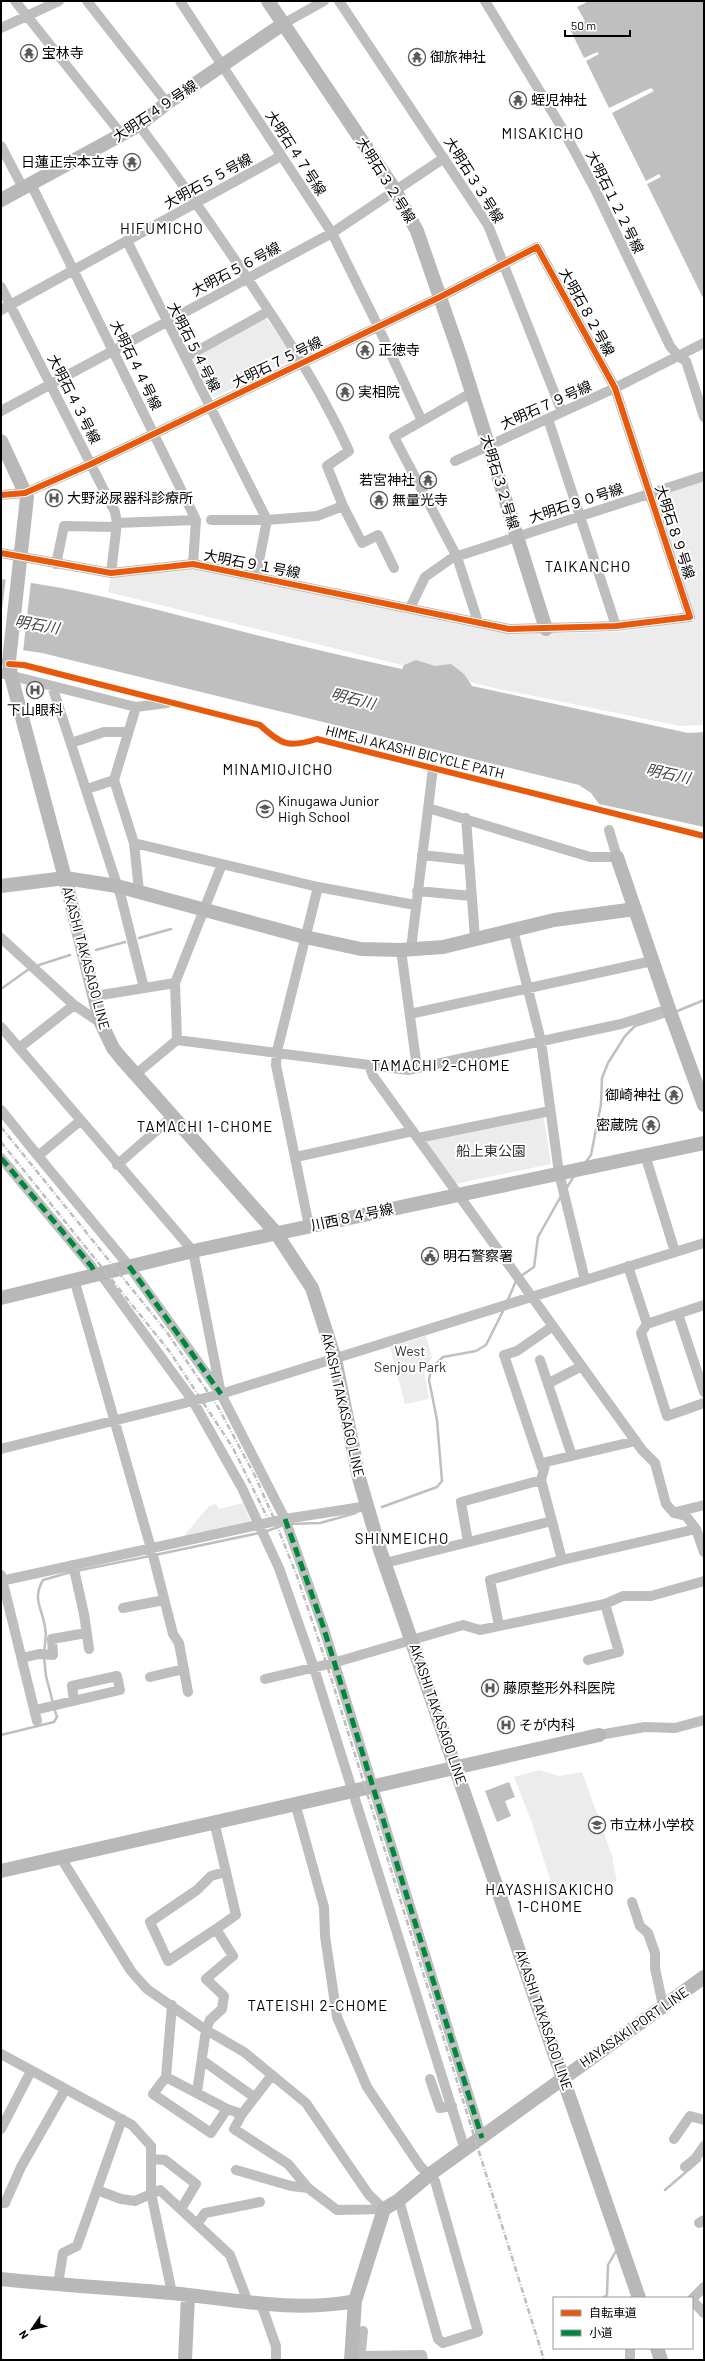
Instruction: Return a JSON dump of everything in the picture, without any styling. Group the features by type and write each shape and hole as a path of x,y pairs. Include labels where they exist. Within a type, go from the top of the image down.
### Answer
{"street":[{"path":"16,1 122,135"},
{"path":"1,28 59,1"},
{"path":"87,1 167,103"},
{"name":"大明石４７号線","path":"180,1 332,233 375,320 422,421"},
{"name":"大明石３２号線","path":"268,1 395,190 424,247 489,446 546,630"},
{"path":"283,24 324,1"},
{"name":"大明石３３号線","path":"339,1 488,226 562,412"},
{"name":"大明石１２２号線","path":"485,1 562,128 595,189 670,346 678,356 686,361 704,417"},
{"name":"大明石４９号線","path":"1,200 139,125 167,103 283,24"},
{"path":"139,125 197,203 303,362 331,412 350,451 327,466 343,506 362,543 378,535 394,568"},
{"name":"大明石４４号線","path":"1,146 27,186 74,270 196,520 193,564"},
{"name":"大明石５５号線","path":"6,307 282,156"},
{"name":"大明石５６号線","path":"1,411 332,233 444,158"},
{"name":"大明石５４号線","path":"127,241 267,520"},
{"name":"大明石７５号線","path":"1,495 25,493 91,464 440,297 537,247"},
{"name":"大明石８２号線","path":"537,247 615,388"},
{"name":"大明石４３号線","path":"1,287 6,307 50,384 115,512 116,525 111,573"},
{"path":"186,357 269,311"},
{"name":"大明石７９号線","path":"455,461 615,388 704,343"},
{"name":"大明石８９号線","path":"478,622 509,629 546,630 616,626 690,617 615,388"},
{"path":"471,394 394,437 457,557 478,622"},
{"path":"548,419 616,626"},
{"name":"AKASHI TAKASAGO LINE","path":"1,441 25,493 27,510 9,661 6,674 65,878 101,1023 113,1048 276,1233 312,1288 334,1359 359,1478 385,1563 640,2297"},
{"name":"大明石９０号線","path":"410,608 425,577 452,558 704,476"},
{"path":"211,520 267,520 317,516 343,506"},
{"path":"56,564 64,526 116,525 196,520"},
{"path":"256,576 267,520"},
{"name":"大明石９１号線","path":"1,553 21,561 56,564 111,573 193,564 224,572 256,576 478,622"},
{"path":"6,674 136,707 167,703"},
{"path":"52,686 87,789 117,886 144,988"},
{"path":"136,707 127,732 114,780 134,842 139,891"},
{"path":"71,743 104,732 127,732"},
{"path":"417,1068 410,1014 406,950 415,905 433,768"},
{"path":"87,789 114,780"},
{"path":"428,808 466,818 590,857 618,857"},
{"path":"466,818 475,939"},
{"path":"609,830 652,961 704,1103"},
{"path":"134,842 318,887 415,905"},
{"path":"422,855 468,860"},
{"path":"176,1040 175,983 222,864"},
{"path":"1,886 65,878 117,886 306,937 361,949 406,950 443,947 554,920 635,909"},
{"path":"309,1226 276,1065 278,1051 318,887"},
{"path":"417,891 472,896"},
{"path":"513,930 541,1041 550,1111 572,1170 584,1280"},
{"path":"1,938 74,1005 101,1023"},
{"path":"410,1014 652,961"},
{"path":"95,996 175,983"},
{"path":"19,1048 74,1005"},
{"path":"136,1074 176,1040 278,1051 408,1070 621,1024 669,1009"},
{"path":"1,1027 117,1165 193,1251 221,1394"},
{"path":"369,1065 373,1076 458,1195 636,1441 655,1463 666,1504 674,1513 686,1516 696,1529 704,1552"},
{"path":"1,1110 129,1266 221,1394 285,1519 333,1663 482,2138"},
{"path":"296,1157 550,1111"},
{"path":"117,1165 173,1116"},
{"path":"38,1156 80,1121"},
{"name":"川西８４号線","path":"1,1298 193,1251 704,1142"},
{"path":"646,1155 675,1252"},
{"path":"1,1158 92,1267 193,1400 242,1488 260,1525 279,1568 314,1668 354,1791 465,2150"},
{"path":"1,1449 221,1394 628,1266 704,1244"},
{"path":"628,1266 648,1324"},
{"path":"74,1279 154,1559 173,1634 179,1643 188,1692"},
{"path":"704,1305 648,1324 641,1333 667,1416 704,1403"},
{"path":"678,1314 704,1392"},
{"path":"553,1326 517,1350 504,1355 542,1468 541,1480 562,1560"},
{"path":"540,1360 549,1383 572,1456"},
{"path":"549,1383 582,1366"},
{"path":"542,1468 546,1462 636,1441"},
{"path":"468,1542 461,1502 541,1480"},
{"path":"674,1513 704,1505"},
{"path":"37,1721 2,1578 150,1549 285,1519 368,1506"},
{"path":"385,1563 552,1521"},
{"path":"499,1626 490,1580 562,1560 696,1529"},
{"path":"73,1565 89,1649"},
{"path":"265,1679 333,1663 463,1625 480,1630 605,1604 622,1596 651,1596 704,1581"},
{"path":"123,1608 164,1600"},
{"path":"588,1660 619,1652 605,1604"},
{"path":"22,1658 43,1654 53,1655 52,1639 86,1634"},
{"path":"150,1677 184,1669"},
{"path":"35,1710 74,1701"},
{"path":"1,1871 214,1821 457,1768 599,1735 645,1726 675,1728 704,1720"},
{"path":"295,1803 324,1908 325,1936 337,2017 367,2087 420,2166 435,2181 478,2332 443,2343 438,2339 399,2200"},
{"path":"214,1821 236,1916 168,1961 150,1922 197,1890 211,1876 225,1872"},
{"path":"61,1858 131,1971 147,1989 206,2030 244,2052 306,2103 369,2195 384,2208"},
{"path":"632,1902 640,1926 648,1933 655,1953 655,1968 663,2006"},
{"path":"196,2092 206,2030 210,2020 222,2008 224,1996 206,1979 232,1956 216,1929"},
{"name":"HAYASAKI PORT LINE","path":"384,2208 399,2200 429,2175 704,1977"},
{"path":"172,2005 166,2077 153,2094 212,2133 227,2109"},
{"path":"1,2054 122,2120 142,2133 152,2146 151,2193 172,2293"},
{"path":"202,2060 254,2097"},
{"path":"1,2129 31,2071"},
{"path":"272,2075 242,2114 234,2130 288,2164 308,2188 337,2210 384,2208"},
{"path":"166,2077 227,2109 242,2114"},
{"path":"430,2080 440,2108 452,2106"},
{"path":"1,2203 5,2203 21,2167 65,2090"},
{"path":"674,2138 690,2116 704,2120"},
{"path":"58,2284 63,2253 77,2246 122,2120"},
{"path":"685,2167 695,2159 704,2146"},
{"path":"152,2159 165,2160 196,2184 181,2210"},
{"path":"236,2170 291,2186 308,2188"},
{"path":"97,2190 121,2199 135,2201 160,2190 230,2255 276,2346 276,2360"},
{"path":"197,2224 205,2213 260,2202"},
{"path":"358,2359 355,2301 384,2208"},
{"path":"1,2279 172,2293 254,2303 340,2304 355,2301"},
{"path":"693,2299 704,2287"},
{"path":"185,2360 188,2296"},
{"path":"693,2301 704,2313"},
{"path":"358,2359 363,2331"},
{"path":"630,2349 630,2360"},
{"path":"657,2349 661,2360"},
{"path":"358,2359 422,2354 423,2360"}],"green space":[{"path":"266,318 293,355 292,360 215,397 211,395 193,359 194,357"},
{"path":"704,480 704,725 680,726 494,688 108,592 111,577 193,567 547,633 617,632 695,621 658,504 659,496"},
{"name":"船上東公園","path":"540,1116 544,1119 551,1164 455,1184 425,1143 430,1138"},
{"name":"West Senjou Park","path":"426,1336 432,1357 424,1371 429,1399 405,1404 390,1347"},
{"path":"243,1503 250,1520 247,1524 183,1537 209,1506 216,1504 219,1509"},
{"path":"539,1770 559,1776 582,1772 613,1858 617,1881 606,1883 607,1889 557,1901 532,1823 514,1777"}],"water":[{"path":"589,1 704,1 704,300 647,184 661,177 659,174 646,181 612,113 654,91 651,88 609,108 586,61 599,54 597,52 584,58 570,29 585,21 577,7"},
{"name":"明石川","path":"1,579 56,587 110,598 402,669 404,665 416,660 435,666 451,664 464,674 472,686 688,733 704,732 704,827 599,804 591,793 579,785 42,653 1,647"},
{"path":"509,1782 515,1797 505,1801 511,1816 497,1822 485,1791"}],"pier":[{"path":"6,578 31,581 23,652 1,649 1,618"}],"waterway":[{"path":"139,938 171,929"},
{"path":"96,950 125,942"},
{"path":"39,965 70,955"},
{"path":"1,989 29,969"},
{"path":"675,1012 704,1000"},
{"path":"585,1163 591,1155 601,1104 602,1078 608,1063 625,1036 635,1026 666,1016"},
{"path":"566,1189 574,1176"},
{"path":"521,1276 534,1267 538,1237 561,1196"},
{"path":"507,1302 516,1281"},
{"path":"382,1507 437,1487 442,1481 437,1420 429,1380 431,1369 443,1357 476,1351 486,1345 504,1309"},
{"path":"289,1524 320,1523 356,1513"},
{"path":"264,1532 284,1525"},
{"path":"155,1555 259,1533"},
{"path":"76,1571 150,1556"},
{"path":"44,1652 46,1633 38,1598 40,1587 43,1580 71,1572"},
{"path":"44,1657 46,1676 53,1703"},
{"path":"1,1735 54,1722 57,1717 54,1708"},
{"path":"665,2190 700,2160"},
{"path":"604,2297 607,2295 608,2265 616,2251"}],"railway":[{"path":"1,1127 166,1331 218,1407 255,1476 275,1521 297,1576 327,1665 544,2360"},
{"path":"1,1142 170,1352 233,1448 268,1519"}],"marked path":[{"path":"1,1158 92,1267 95,1274"},
{"path":"129,1266 221,1394"},
{"path":"285,1519 323,1626 482,2138"}],"cycle path":[{"path":"1,495 25,493 91,464 440,297 537,247 615,388 690,617 616,626 509,629 193,564 111,573 1,553"},
{"name":"HIMEJI AKASHI BICYCLE PATH","path":"9,664 24,665 260,725 274,737 286,743 292,744 317,739 704,836"}],"place":[{"name":"宝林寺","path":"29,53"},
{"name":"御旅神社","path":"417,57"},
{"name":"蛭児神社","path":"518,100"},
{"name":"日蓮正宗本立寺","path":"132,162"},
{"name":"正徳寺","path":"365,350"},
{"name":"実相院","path":"345,392"},
{"name":"若宮神社","path":"428,480"},
{"name":"大野泌尿器科診療所","path":"54,498"},
{"name":"無量光寺","path":"379,500"},
{"name":"下山眼科","path":"35,690"},
{"name":"Kinugawa Junior High School","path":"265,809"},
{"name":"御崎神社","path":"674,1095"},
{"name":"密蔵院","path":"651,1125"},
{"name":"明石警察署","path":"430,1256"},
{"name":"藤原整形外科医院","path":"490,1688"},
{"name":"そが内科","path":"506,1725"},
{"name":"市立林小学校","path":"597,1825"}],"district":[{"name":"MISAKICHO","path":"543,134"},
{"name":"HIFUMICHO","path":"162,229"},
{"name":"TAIKANCHO","path":"588,567"},
{"name":"MINAMIOJICHO","path":"278,770"},
{"name":"TAMACHI 2-CHOME","path":"441,1066"},
{"name":"TAMACHI 1-CHOME","path":"205,1127"},
{"name":"SHINMEICHO","path":"402,1539"},
{"name":"HAYASHISAKICHO 1-CHOME","path":"550,1898"},
{"name":"TATEISHI 2-CHOME","path":"318,2006"}]}
